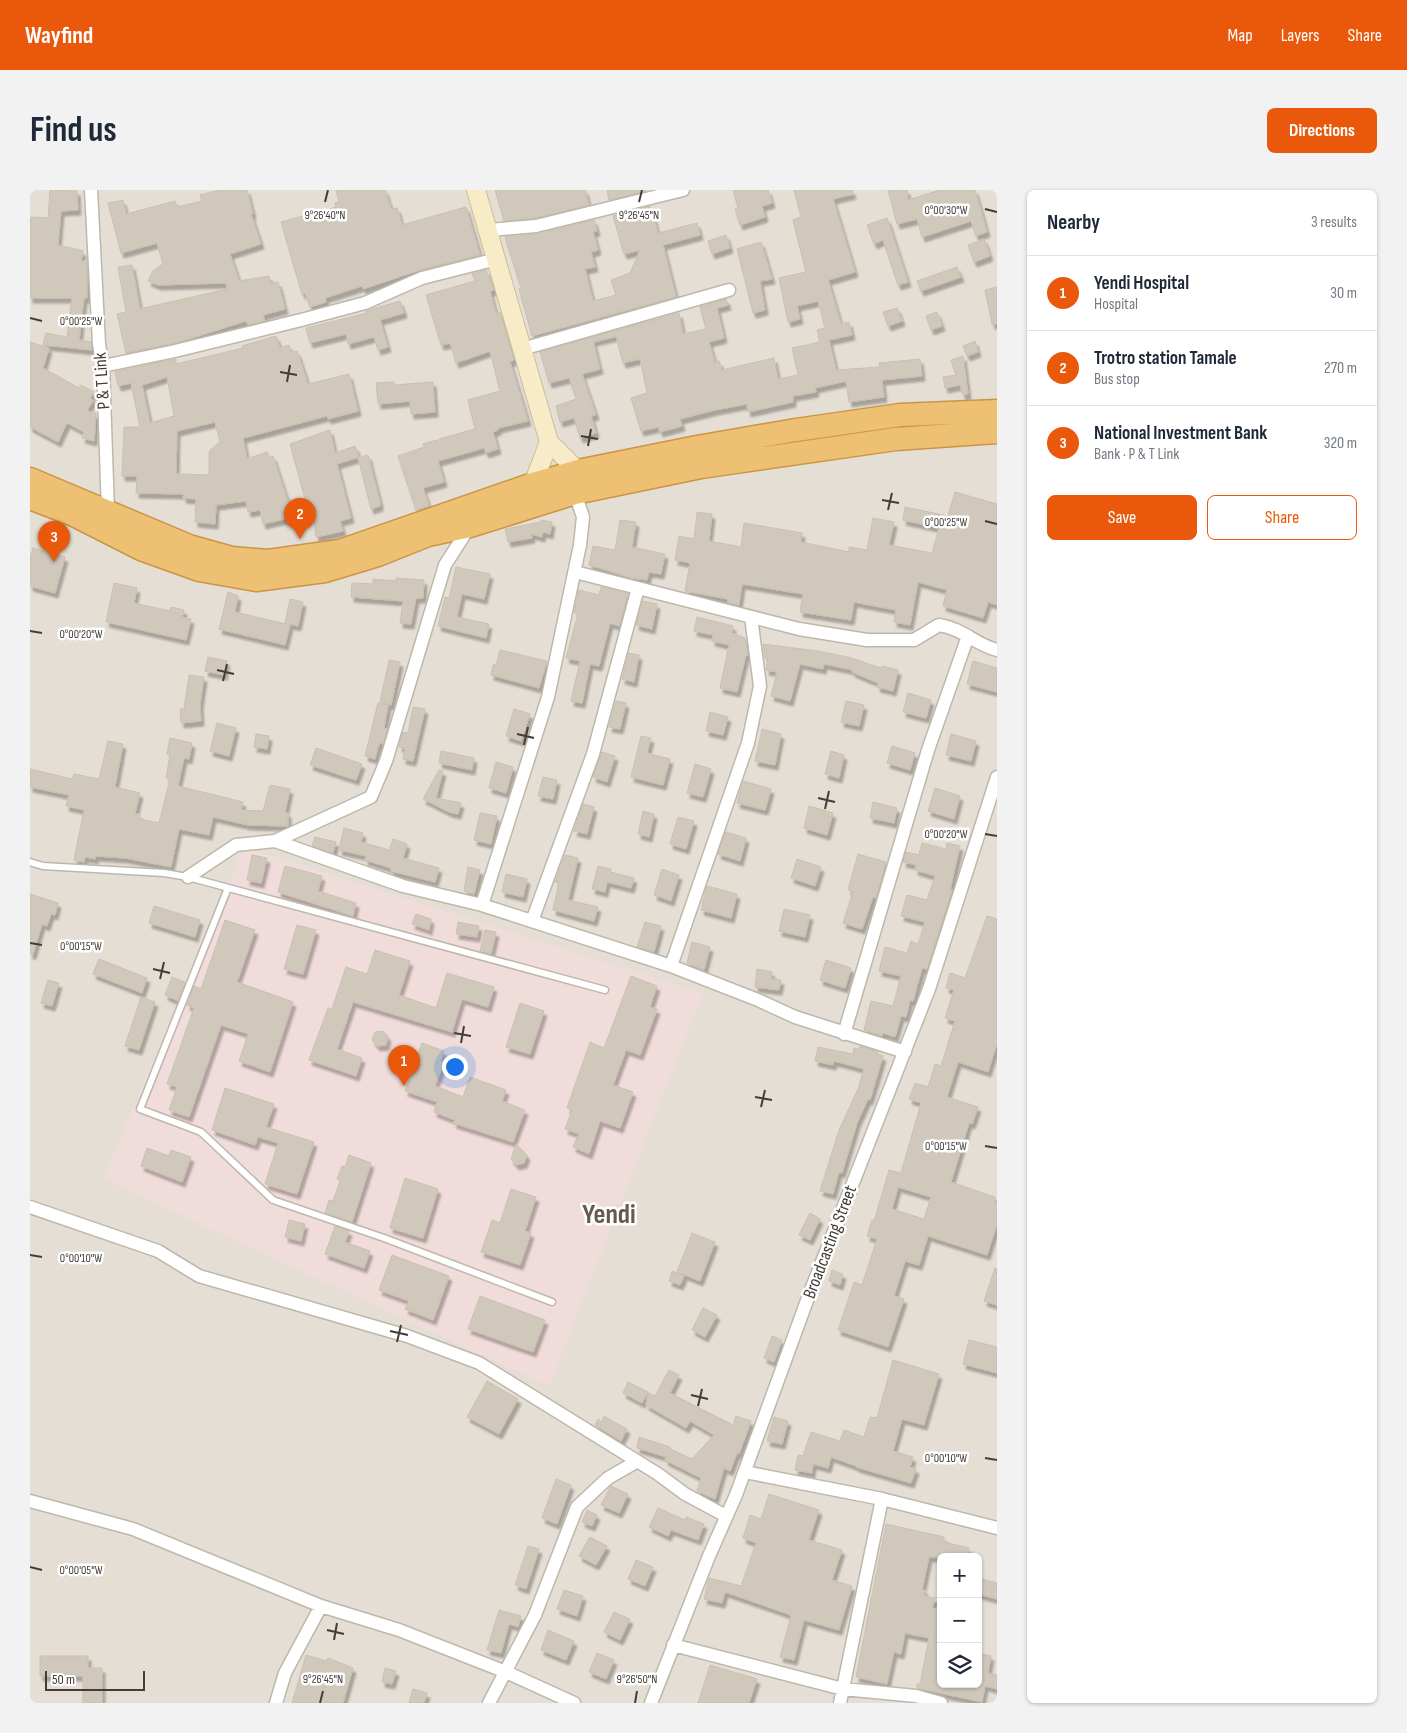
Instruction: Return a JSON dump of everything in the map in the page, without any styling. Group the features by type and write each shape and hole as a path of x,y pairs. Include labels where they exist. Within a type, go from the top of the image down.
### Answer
{"highway":[{"path":"30,498 74,515 143,550 199,570 256,580 325,571 378,555 428,535 470,526 575,479 697,447 900,415 997,411"},
{"path":"30,479 189,546 232,558 268,561 340,552 533,484 701,466 896,439 997,432"}],"street":[{"name":"P & T Link","path":"91,190 99,344 103,366 108,512"},
{"path":"476,190 498,259 549,442 575,479 583,516 575,572 548,697 482,905"},
{"path":"489,230 536,226 683,190"},
{"path":"103,366 175,351 301,320 364,302 422,278 498,259"},
{"path":"522,349 729,290"},
{"path":"533,484 549,442"},
{"path":"188,877 236,845 275,841 371,796 386,761 445,565 470,526"},
{"path":"575,572 798,629 867,640 914,640 939,625 956,628 997,650"},
{"path":"532,921 593,754 638,588"},
{"path":"671,966 748,743 760,686 751,617"},
{"path":"844,1034 928,750 968,636"},
{"name":"Broadcasting Street","path":"651,1703 744,1472 809,1295 905,1052 952,922 997,778"},
{"path":"275,841 403,886 482,905 671,966 795,1017 905,1052"},
{"path":"30,1207 158,1251 199,1276 407,1336 479,1363 658,1474 685,1494 726,1516"},
{"path":"490,1703 535,1614 577,1507 608,1478 636,1462"},
{"path":"744,1472 882,1499 997,1528"},
{"path":"840,1703 882,1499"},
{"path":"30,1501 133,1529 321,1606 400,1630 506,1672 574,1703"},
{"path":"276,1703 285,1672 321,1606"},
{"path":"673,1645 843,1690 941,1703"}],"lane":[{"path":"30,862 43,866 164,873 188,877 605,990"},
{"path":"228,888 140,1109 201,1132 273,1200 384,1238 552,1302"}],"shaded area":[{"path":"30,190 997,190 997,1703 30,1703"},
{"path":"244,847 703,993 549,1386 103,1179"}],"building":[{"path":"50,190 77,191 78,210 61,211 58,245 83,251 81,261 87,261 87,298 84,298 79,340 91,342 92,350 43,345 46,333 67,337 72,298 30,298 30,221 31,217 48,218"},
{"path":"220,190 247,190 253,214 251,214 261,244 230,254 239,281 269,276 271,284 278,282 285,309 263,315 265,321 248,325 246,321 179,342 126,353 117,314 126,312 118,267 132,265 140,309 227,289 226,283 158,285 148,281 153,271 163,264 157,243 121,253 108,203 123,200 126,214 175,201 177,207 202,201 200,195"},
{"path":"336,190 385,190 391,209 397,208 402,225 466,207 480,255 420,270 363,289 362,286 325,298 326,302 310,307 305,293 302,294 281,222 336,207 335,203 339,202"},
{"path":"495,190 585,190 589,205 535,218 504,221"},
{"path":"607,190 646,190 646,191 609,200"},
{"path":"733,190 768,190 772,203 762,206 765,217 740,225 735,209 738,208"},
{"path":"794,190 852,190 853,194 833,199 855,272 828,280 841,324 849,322 852,335 829,340 836,370 880,367 879,363 920,359 922,376 882,380 884,397 849,402 846,381 815,388 816,392 793,396 793,402 748,412 747,404 715,410 680,419 682,426 660,432 658,427 641,431 631,398 647,393 640,359 623,363 616,336 593,341 600,369 582,374 596,415 591,416 596,433 580,438 574,418 560,422 556,406 576,399 569,378 549,383 540,352 679,313 683,334 706,329 700,307 726,299 728,305 717,308 724,338 709,342 715,363 719,361 722,370 774,358 778,379 798,375 792,348 820,342 817,330 825,328 818,301 797,306 800,319 788,322 779,278 806,272 793,220 801,217"},
{"path":"888,190 907,190 908,200 940,190 975,190 987,232 976,236 971,221 922,237 917,219 897,224"},
{"path":"650,206 658,233 697,223 700,235 663,245 676,297 532,336 519,289 521,288 505,237 538,234 594,220 597,231 593,232 598,250 591,252 595,267 585,269 593,301 616,295 611,280 630,273 640,250 624,254 613,216"},
{"path":"887,218 908,282 898,285 883,240 874,244 867,225"},
{"path":"726,235 730,248 712,254 708,241"},
{"path":"984,239 990,256 974,262 968,245"},
{"path":"761,242 772,279 760,281 765,310 753,313 737,249"},
{"path":"957,267 961,277 921,291 917,281"},
{"path":"486,270 494,290 490,291 496,314 500,312 514,360 510,362 528,421 498,428 498,430 493,432 498,449 486,453 484,448 438,461 444,482 423,488 429,506 416,510 398,456 424,447 423,444 437,440 437,443 439,439 475,429 468,400 500,391 490,351 456,363 450,343 441,345 426,295 475,281 472,274"},
{"path":"997,287 997,324 992,324 985,290"},
{"path":"400,301 404,313 380,320 388,347 378,350 374,337 348,344 346,334 310,343 306,328 367,313 366,311"},
{"path":"897,308 902,321 888,326 883,312"},
{"path":"937,312 942,326 931,330 926,316"},
{"path":"276,336 280,348 289,345 292,353 297,351 308,384 349,374 358,411 328,419 327,416 243,438 247,459 267,452 269,458 273,456 293,517 263,524 260,510 248,512 246,501 216,505 215,524 195,522 196,499 183,498 184,494 136,493 137,476 122,476 124,427 140,427 131,383 118,386 115,372 176,359 176,364 243,348 242,346","holes":["167,377 174,416 150,423 142,385","215,422 220,442 210,450 209,475 176,474 177,431"]},
{"path":"975,341 978,352 967,356 963,346"},
{"path":"30,342 49,348 43,368 79,388 81,385 94,392 90,398 93,400 87,411 96,413 94,441 82,438 84,432 67,423 58,442 30,427"},
{"path":"963,356 968,394 963,395 960,385 945,388 943,377 956,375 951,360"},
{"path":"394,382 394,385 433,382 435,412 411,414 410,401 378,404 376,383"},
{"path":"330,430 335,453 355,446 359,457 337,464 351,518 340,521 343,531 316,537 314,517 310,517 290,444"},
{"path":"368,455 380,502 380,506 371,509 358,458"},
{"path":"955,492 997,504 997,605 988,602 983,618 943,606 947,590 918,582 910,625 894,622 896,610 854,602 851,620 800,612 803,594 742,584 739,605 728,603 728,599 685,591 690,563 675,560 679,536 694,539 697,512 712,514 709,541 741,547 744,523 802,533 801,542 849,552 849,547 867,550 873,518 894,522 889,545 932,553 939,528 903,520 905,507 948,516"},
{"path":"541,520 552,522 550,534 543,532 542,537 531,534 532,538 508,542 505,529 541,522"},
{"path":"620,520 636,522 632,547 665,554 661,574 649,572 647,580 632,578 589,565 593,546 615,550"},
{"path":"33,548 65,557 55,593 30,586 30,558"},
{"path":"456,567 490,574 484,599 462,594 457,617 489,624 486,638 438,626 445,597 449,598"},
{"path":"396,578 424,580 423,598 416,598 411,624 400,623 403,601 351,597 352,583 373,584 373,579 396,581"},
{"path":"114,583 137,588 134,603 170,611 171,607 184,610 182,617 191,619 186,640 106,622"},
{"path":"601,587 628,594 619,626 610,623 599,666 590,664 582,703 571,701 580,661 566,658 578,614 574,613 579,590 599,595"},
{"path":"228,592 238,596 235,612 290,625 285,645 219,629"},
{"path":"290,599 303,602 298,626 285,623"},
{"path":"643,601 657,604 652,629 636,625"},
{"path":"697,617 733,626 732,633 745,638 748,655 746,655 737,692 720,688 729,645 712,641 713,635 694,631"},
{"path":"763,644 817,651 848,657 881,668 882,666 898,670 893,691 877,687 878,683 852,672 853,670 824,664 823,669 800,664 790,701 771,696 777,672 766,670 768,659 765,658"},
{"path":"500,650 547,661 539,688 491,675 493,665 496,665"},
{"path":"629,653 639,655 634,682 622,679"},
{"path":"208,657 227,661 224,675 205,671"},
{"path":"389,660 400,662 391,705 380,702"},
{"path":"973,661 997,668 997,692 967,684"},
{"path":"189,675 204,677 200,704 201,721 181,723 180,709 184,709"},
{"path":"908,693 931,700 926,718 903,712"},
{"path":"616,701 626,703 620,729 609,727"},
{"path":"846,701 864,705 859,726 841,722"},
{"path":"378,703 388,705 384,728 387,729 383,744 380,743 375,759 365,756"},
{"path":"413,707 425,709 413,761 403,759 405,748 399,747 403,732 408,733"},
{"path":"514,709 530,714 521,741 506,736"},
{"path":"710,712 728,717 723,735 706,731"},
{"path":"217,723 236,728 229,756 210,751"},
{"path":"762,729 781,734 775,765 755,761"},
{"path":"256,734 269,736 267,749 254,747"},
{"path":"951,734 976,741 971,761 946,755"},
{"path":"641,736 651,738 647,753 670,759 663,785 631,777"},
{"path":"170,738 192,743 189,759 184,758 178,786 243,802 241,810 263,811 270,785 290,789 285,812 288,813 288,826 248,825 213,817 209,835 179,829 171,867 125,858 96,856 95,859 85,857 84,862 74,860 84,810 66,806 69,795 30,787 30,769 72,779 74,774 99,779 108,741 123,744 115,787 140,793 135,813 140,815 139,819 159,823 170,779 166,778 170,755 167,754"},
{"path":"892,746 915,753 910,770 887,763"},
{"path":"316,748 362,764 356,780 310,765"},
{"path":"441,751 474,758 472,770 439,763"},
{"path":"831,751 844,755 839,778 825,774"},
{"path":"602,752 615,756 607,782 593,777"},
{"path":"496,762 513,767 506,793 489,788"},
{"path":"695,764 711,769 703,797 687,793"},
{"path":"439,770 443,771 436,798 461,803 458,814 449,812 423,799"},
{"path":"543,777 557,780 553,799 538,796"},
{"path":"743,781 771,789 765,810 737,803"},
{"path":"935,788 960,796 954,819 928,811"},
{"path":"873,802 897,808 894,823 870,818"},
{"path":"583,804 594,807 587,834 574,831"},
{"path":"809,806 833,813 827,835 804,828"},
{"path":"643,811 654,814 649,837 638,834"},
{"path":"480,813 497,816 491,844 474,840"},
{"path":"678,817 694,821 686,849 670,844"},
{"path":"344,828 363,833 361,842 389,850 393,839 407,844 403,858 439,868 435,882 391,871 391,868 365,860 366,856 339,850"},
{"path":"726,832 746,838 740,861 718,854"},
{"path":"315,837 336,842 333,853 312,846"},
{"path":"922,843 946,849 947,843 960,846 950,890 952,890 927,969 922,968 913,1001 910,1000 906,1017 901,1016 895,1037 883,1033 882,1036 864,1030 871,1001 893,1006 901,976 879,971 885,947 907,953 911,941 918,944 925,922 901,916 907,895 927,900 935,876 915,870 916,865 903,862 906,852 919,855"},
{"path":"858,854 886,862 876,898 873,897 862,929 843,923 853,892 848,890"},
{"path":"252,855 267,858 261,883 247,880"},
{"path":"565,855 578,858 568,900 598,907 594,921 553,910 559,883 555,882"},
{"path":"797,859 821,867 815,886 791,878"},
{"path":"285,866 322,876 318,891 356,903 353,916 278,892"},
{"path":"598,866 611,869 610,872 634,878 631,888 607,882 605,892 592,889"},
{"path":"468,867 480,870 474,894 464,891"},
{"path":"662,869 679,875 671,901 654,895"},
{"path":"506,874 527,879 523,897 502,892"},
{"path":"707,886 737,894 731,918 701,910"},
{"path":"30,894 58,903 55,915 51,914 47,926 42,924 33,954 30,954"},
{"path":"154,906 200,920 195,937 149,923"},
{"path":"784,909 810,915 805,937 779,931"},
{"path":"416,914 431,919 429,930 412,924"},
{"path":"987,916 997,919 997,1043 988,1072 958,1062 947,1097 978,1107 972,1124 969,1123 951,1182 995,1197 994,1202 997,1203 997,1224 987,1255 928,1236 919,1265 905,1261 894,1296 904,1299 888,1347 838,1330 854,1282 862,1285 877,1239 867,1236 872,1220 874,1221 889,1170 901,1173 921,1103 909,1099 915,1083 928,1087 935,1064 941,1066 955,1021 945,1018 954,990 946,988 950,973 965,978","holes":["898,1187 931,1197 924,1219 892,1209"]},
{"path":"225,920 255,930 237,982 293,1002 270,1072 239,1061 248,1034 221,1025 189,1117 169,1110 177,1087 167,1084 194,1008 187,1005 194,986 201,989"},
{"path":"458,922 479,926 477,937 456,934"},
{"path":"645,922 661,926 654,952 637,947"},
{"path":"297,925 316,930 303,974 284,969"},
{"path":"485,930 496,932 491,954 480,951"},
{"path":"692,942 710,947 704,970 687,963"},
{"path":"375,950 410,961 399,995 436,1008 447,973 494,987 488,1007 462,999 452,1032 353,1002 337,1049 362,1058 356,1076 309,1060 328,1008 332,1009 346,967 367,974"},
{"path":"99,959 147,978 142,993 93,974"},
{"path":"826,960 851,968 845,988 820,980"},
{"path":"757,969 772,972 771,979 781,980 779,990 755,987"},
{"path":"631,976 657,986 650,1007 657,1009 640,1055 626,1050 613,1085 633,1092 620,1128 600,1121 589,1154 573,1147 579,1134 565,1129 572,1110 567,1108 590,1042 604,1048"},
{"path":"172,977 185,982 178,1001 165,995"},
{"path":"48,980 59,983 52,1006 41,1003"},
{"path":"141,997 155,1002 139,1050 125,1046"},
{"path":"520,1003 544,1011 530,1054 506,1047"},
{"path":"383,1031 388,1037 386,1045 377,1046 372,1040 375,1032"},
{"path":"422,1043 444,1051 440,1061 444,1062 435,1086 463,1097 470,1077 506,1090 502,1101 525,1110 513,1142 453,1123 455,1120 434,1112 437,1102 405,1091"},
{"path":"860,1046 878,1052 878,1055 883,1056 870,1100 868,1099 857,1123 842,1173 839,1172 833,1194 820,1191 839,1130 858,1089 864,1069 834,1061 833,1065 815,1061 818,1047 853,1054 854,1048 859,1049"},
{"path":"225,1088 274,1104 266,1127 314,1142 297,1194 265,1184 278,1143 258,1137 255,1145 212,1130"},
{"path":"516,1144 527,1155 524,1163 516,1165 511,1159"},
{"path":"147,1148 169,1156 171,1150 191,1157 182,1182 141,1166"},
{"path":"349,1155 371,1163 352,1222 325,1213 329,1200 333,1201 340,1181 337,1179 342,1166 345,1167"},
{"path":"405,1178 438,1189 423,1238 390,1228"},
{"path":"511,1189 536,1197 525,1231 531,1233 520,1265 481,1252 492,1220 500,1223"},
{"path":"810,1213 820,1219 810,1240 799,1235"},
{"path":"289,1220 305,1224 301,1241 285,1237"},
{"path":"335,1226 349,1231 345,1242 370,1251 364,1268 325,1254"},
{"path":"692,1233 715,1242 700,1281 677,1272"},
{"path":"392,1255 449,1276 433,1320 405,1309 409,1301 379,1290"},
{"path":"995,1268 997,1269 997,1305 984,1301"},
{"path":"832,1270 843,1274 840,1285 829,1281"},
{"path":"672,1271 684,1276 680,1285 669,1281"},
{"path":"480,1296 545,1320 533,1352 468,1329"},
{"path":"703,1308 717,1315 705,1337 692,1330"},
{"path":"772,1336 782,1340 774,1362 764,1358"},
{"path":"969,1340 997,1347 997,1373 963,1364"},
{"path":"893,1360 939,1374 924,1425 902,1419 893,1451 913,1457 910,1467 916,1469 911,1483 856,1467 831,1457 828,1468 813,1464 812,1473 795,1470 798,1455 803,1456 811,1432 840,1441 844,1430 864,1437 870,1417 877,1418"},
{"path":"669,1370 679,1375 670,1393 733,1425 736,1416 751,1421 739,1454 737,1453 730,1471 724,1468 715,1499 697,1491 701,1478 665,1460 666,1457 637,1448 639,1437 670,1447 670,1449 692,1459 714,1435 690,1421 686,1428 646,1405 648,1393 655,1396"},
{"path":"487,1381 518,1399 499,1434 467,1417"},
{"path":"628,1382 648,1392 642,1403 623,1393"},
{"path":"604,1416 627,1429 621,1441 595,1425 598,1419 602,1422"},
{"path":"774,1417 788,1421 782,1444 767,1441"},
{"path":"556,1479 571,1485 557,1524 542,1518"},
{"path":"611,1486 628,1494 619,1513 601,1505"},
{"path":"769,1494 819,1510 809,1540 842,1550 832,1580 852,1586 839,1630 804,1620 794,1660 780,1657 791,1616 725,1592 722,1603 704,1599 709,1578 741,1586 756,1543 743,1538 750,1515 761,1519"},
{"path":"658,1508 685,1520 686,1517 704,1524 698,1540 671,1530 668,1536 649,1527"},
{"path":"587,1510 597,1515 592,1526 582,1522"},
{"path":"886,1524 944,1537 944,1542 969,1548 968,1553 937,1553 937,1557 929,1557 922,1590 925,1590 924,1596 935,1598 932,1608 937,1609 937,1688 982,1688 982,1654 991,1656 988,1673 997,1675 997,1689 985,1686 982,1702 917,1688 917,1684 920,1684 929,1638 905,1633 901,1654 894,1652 887,1684 856,1677"},
{"path":"590,1537 607,1546 596,1565 579,1556"},
{"path":"528,1546 539,1549 526,1589 515,1585"},
{"path":"636,1560 653,1567 645,1586 628,1579"},
{"path":"982,1579 997,1583 997,1599 982,1595"},
{"path":"564,1590 583,1596 577,1616 557,1609"},
{"path":"499,1610 521,1616 518,1627 509,1624 501,1653 487,1650"},
{"path":"614,1612 630,1619 620,1640 604,1632"},
{"path":"548,1630 574,1641 566,1660 541,1650"},
{"path":"597,1653 614,1660 606,1679 589,1672"},
{"path":"306,1655 327,1661 328,1658 353,1668 343,1703 292,1703"},
{"path":"40,1656 88,1656 88,1668 102,1668 102,1703 83,1703 83,1676 40,1676"},
{"path":"710,1665 757,1679 749,1703 698,1703"},
{"path":"385,1668 396,1671 392,1684 382,1682"},
{"path":"413,1689 427,1693 424,1703 409,1703"}],"place":[{"name":"Trotro station Tamale","path":"300,539"},
{"name":"National Investment Bank","path":"54,562"},
{"name":"Yendi Hospital","path":"404,1086"}],"district":[{"name":"Yendi","path":"609,1214"}]}
